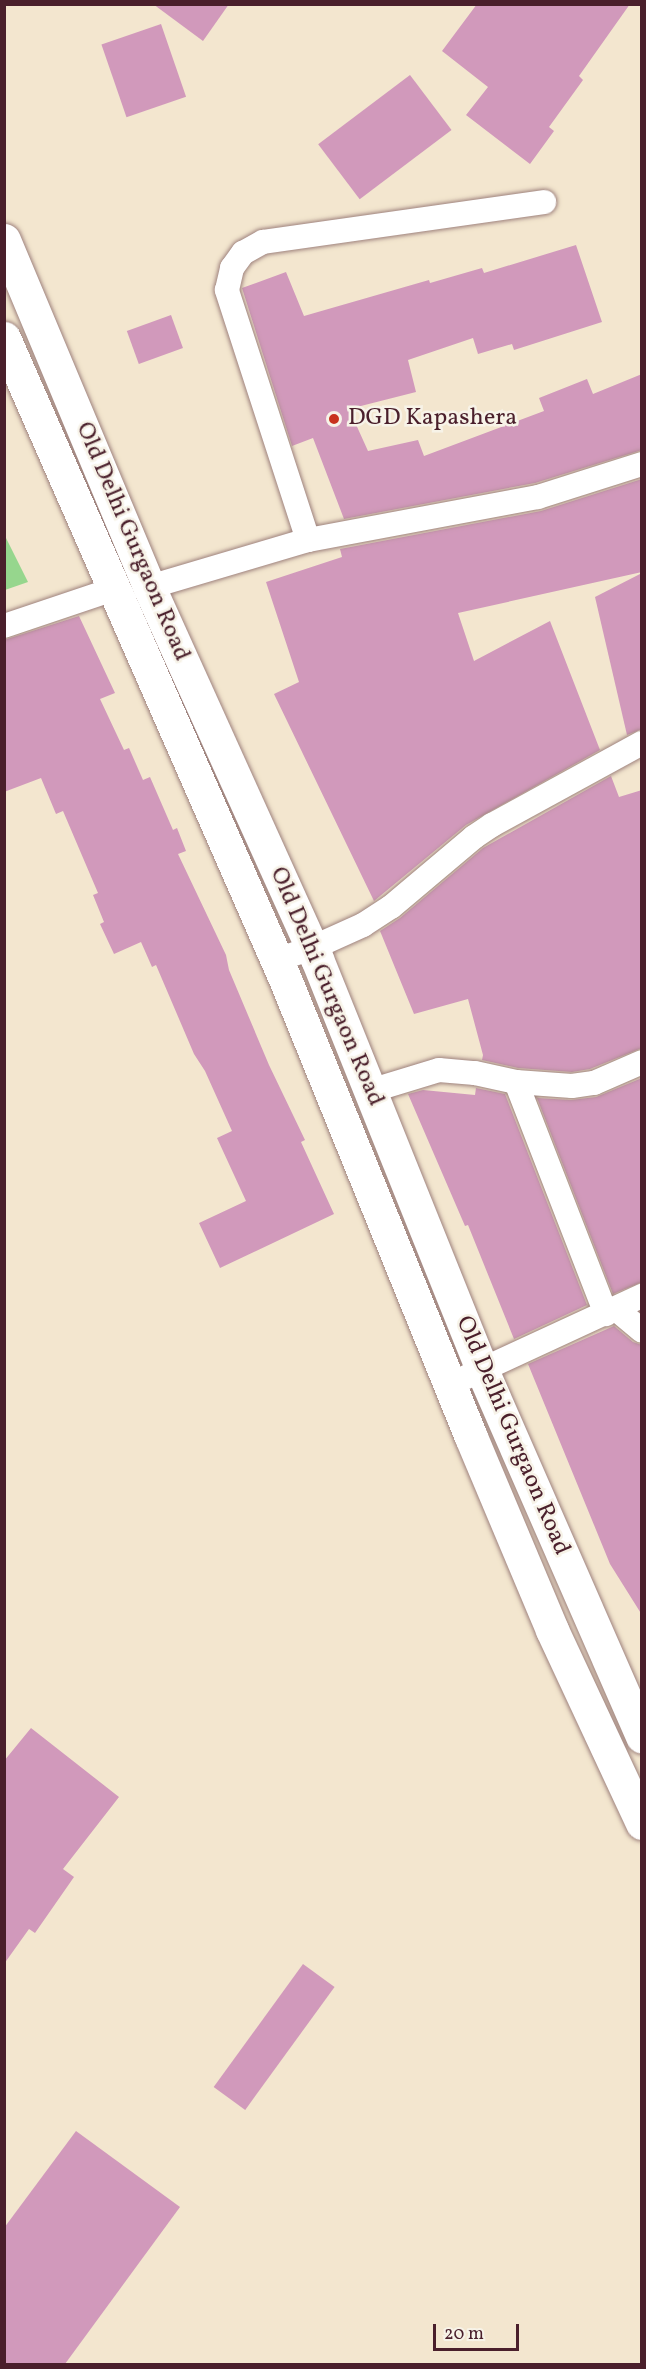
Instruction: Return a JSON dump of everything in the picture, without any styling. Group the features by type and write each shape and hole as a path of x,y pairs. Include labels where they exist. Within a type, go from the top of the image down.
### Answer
{"main road":[{"name":"Old Delhi Gurgaon Road","path":"4,240 149,587 312,948 482,1370 642,1737"},
{"name":"Old Delhi Gurgaon Road","path":"4,338 277,960 449,1385 552,1630 642,1823"}],"street":[{"path":"308,540 227,290 232,268 243,253 263,242 544,202"},
{"path":"149,587 308,540 538,497 642,464"},
{"path":"4,626 114,589"},
{"path":"277,960 312,948 363,925 392,907 474,837 492,825 642,743"},
{"path":"370,1091 439,1070 466,1072 516,1082 572,1086 594,1083 642,1062"},
{"path":"516,1082 611,1311 642,1331"},
{"path":"449,1385 642,1296"}],"green space":[{"path":"4,534 28,582 5,590 4,590"}],"building":[{"path":"153,4 229,4 203,41"},
{"path":"477,4 630,4 579,76 583,80 549,127 554,131 530,164 466,115 488,87 442,51"},
{"path":"161,24 186,97 127,117 101,45"},
{"path":"410,75 452,130 360,199 318,144"},
{"path":"576,245 602,322 514,350 512,344 478,354 473,338 408,360 416,392 349,409 368,451 418,440 424,456 544,411 539,398 587,379 593,394 642,374 642,450 535,483 344,519 313,438 292,446 242,288 286,272 304,316 429,280 430,283 482,268 484,273"},
{"path":"171,315 183,348 139,364 127,331"},
{"path":"642,479 642,572 458,613 474,661 550,621 600,750 466,825 374,901 274,694 299,682 266,582 342,557 340,549 541,511"},
{"path":"642,573 642,729 627,735 595,597"},
{"path":"79,616 115,693 100,699 124,750 129,748 143,780 150,777 173,830 177,828 186,851 178,854 226,955 229,970 269,1065 305,1140 301,1142 334,1214 220,1268 199,1223 246,1201 217,1138 232,1131 205,1071 194,1054 156,965 152,967 141,942 114,954 100,924 104,922 93,895 98,893 63,811 56,814 41,778 4,792 4,640"},
{"path":"611,776 619,797 642,790 642,1048 590,1069 572,1072 518,1068 482,1060 483,1055 468,999 414,1014 380,931 400,918 483,848"},
{"path":"642,1078 642,1282 613,1294 537,1098 571,1100 596,1097"},
{"path":"476,1088 505,1094 587,1305 514,1339 468,1225 465,1226 408,1094 423,1090 475,1095"},
{"path":"614,1326 633,1342 642,1345 642,1615 610,1564 528,1364"},
{"path":"31,1728 119,1797 63,1869 74,1877 35,1933 29,1929 4,1964 4,1761"},
{"path":"303,1964 335,1987 245,2110 214,2087"},
{"path":"76,2131 180,2207 65,2364 4,2364 4,2228"}],"place":[{"name":"DGD Kapashera","path":"334,419"}]}
